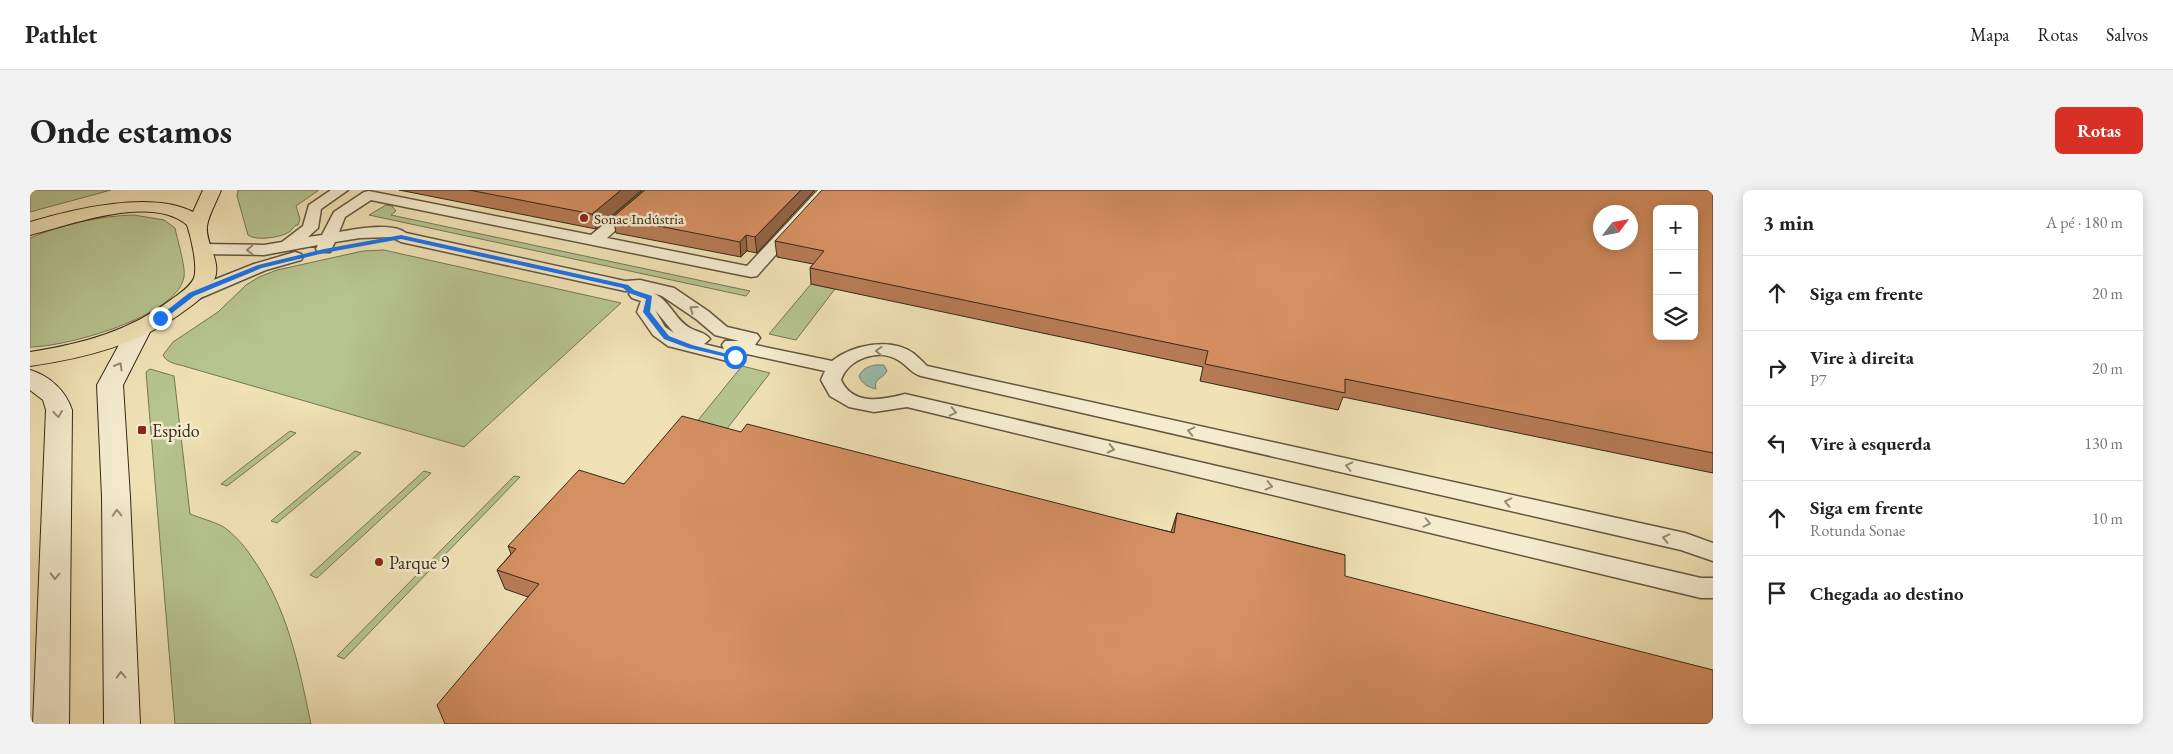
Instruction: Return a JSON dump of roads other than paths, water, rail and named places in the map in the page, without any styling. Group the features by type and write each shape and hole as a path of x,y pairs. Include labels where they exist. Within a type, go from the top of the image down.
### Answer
{"main road":[{"path":"30,228 140,190"},
{"path":"197,227 212,190"},
{"path":"30,359 83,350 139,330 160,318 192,295 202,283 206,272 197,227 193,219 179,212 152,207 109,209 61,218"},
{"path":"122,724 116,497 110,385 139,330"},
{"path":"30,378 55,397 59,410 60,431 51,724"}],"lane":[{"path":"278,247 296,240 305,233 312,222 311,216 314,208 341,190"},
{"path":"595,240 654,190"},
{"path":"192,295 265,265 326,245 339,214 371,192 751,272 826,190"},
{"path":"202,249 239,250 326,245 401,237 626,286 640,285 668,292 702,315 721,331 751,338 735,357 689,341 666,338 651,321 646,312 650,298 632,292 626,286"},
{"path":"743,348 835,367"},
{"path":"1713,552 1676,540 921,370 916,363 895,352 875,350 855,353 835,367 832,374 832,383 836,391 858,404 888,405 905,400 1701,588 1713,588"}],"place":[{"name":"Sonae Indústria","path":"584,218"},
{"name":"Espido","path":"142,430"},
{"name":"Parque 9","path":"379,562"}]}
